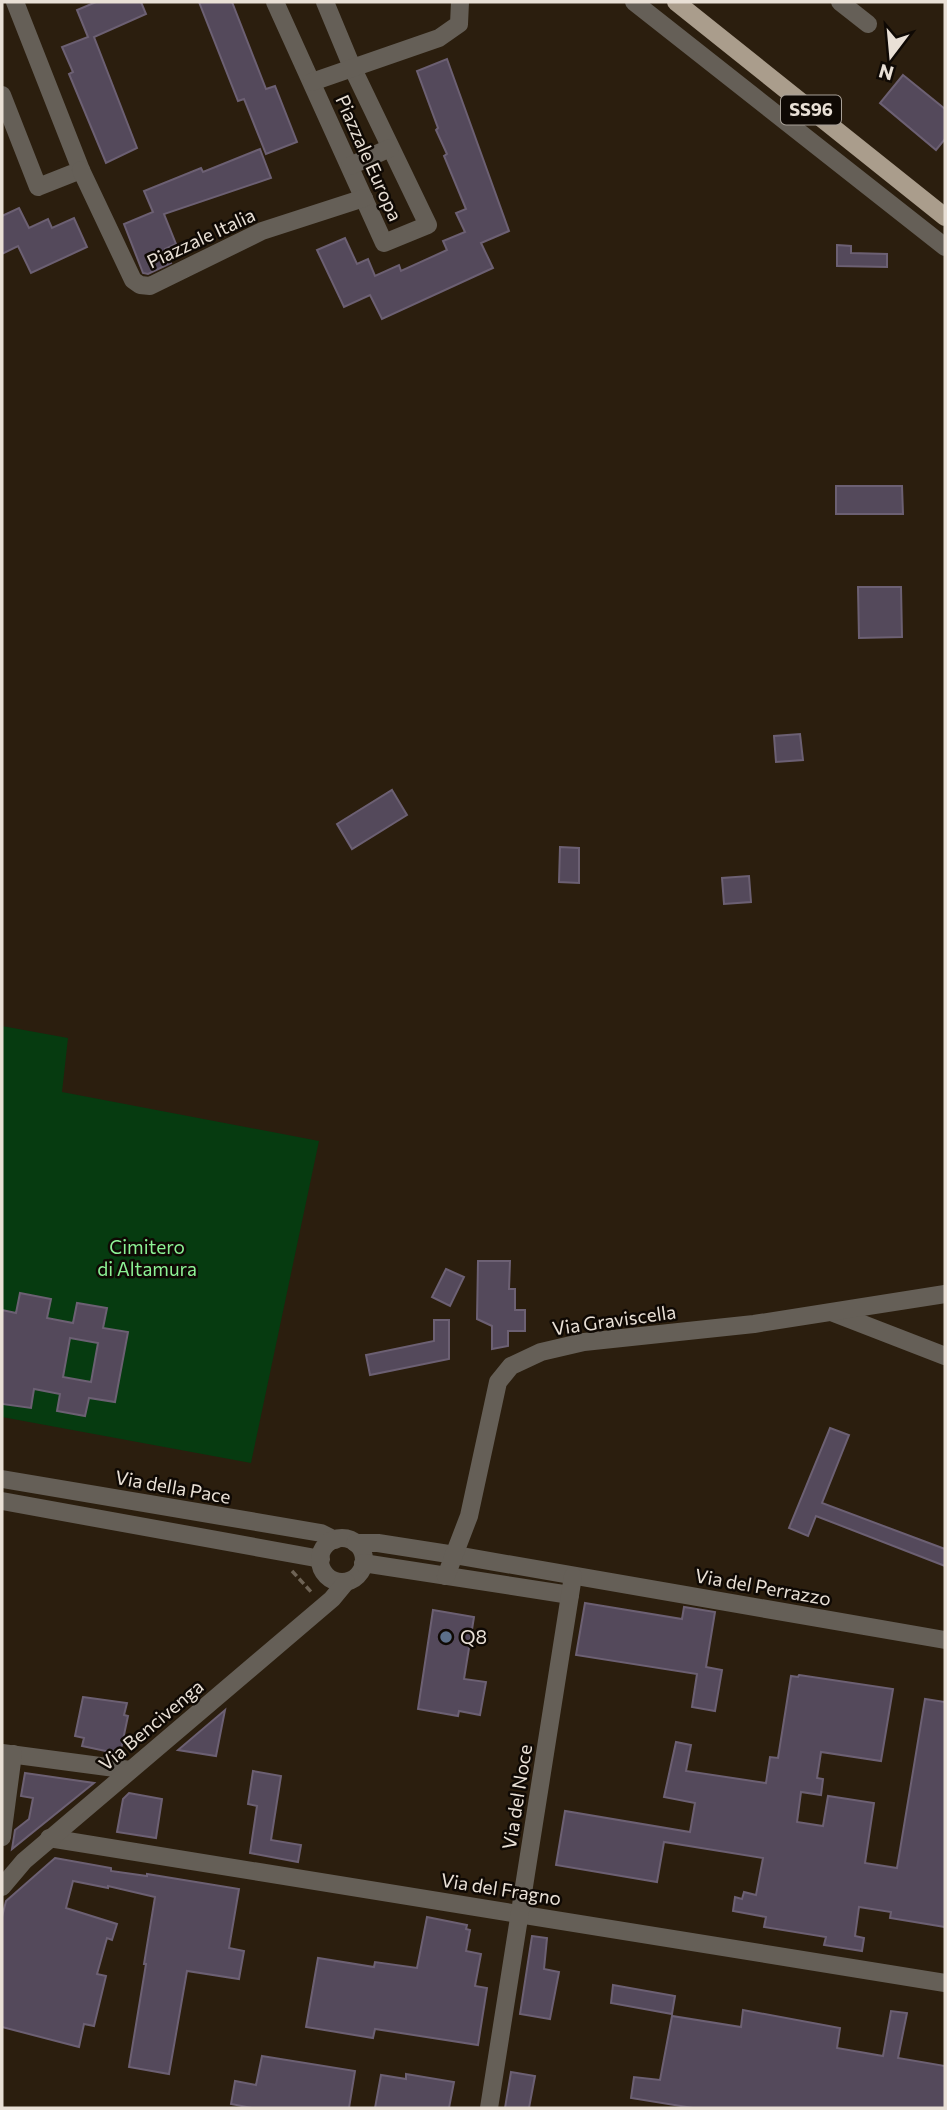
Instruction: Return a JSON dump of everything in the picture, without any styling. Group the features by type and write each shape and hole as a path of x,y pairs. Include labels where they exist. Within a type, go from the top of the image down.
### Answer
{"main road":[{"name":"SS96","path":"676,2 945,218"}],"street":[{"name":"Piazzale Italia","path":"15,2 81,170 133,279 140,285 150,286 262,231 364,198"},
{"name":"Piazzale Europa","path":"275,2 384,243 428,225 352,67 325,2"},
{"name":"Piazzale Europa","path":"352,67 439,38 458,24 460,2"},
{"path":"634,2 945,247"},
{"path":"840,2 867,24"},
{"path":"312,82 352,67"},
{"path":"2,95 38,187 81,170"},
{"path":"349,166 390,148"},
{"name":"Via Graviscella","path":"446,1576 469,1516 498,1382 511,1366 541,1352 584,1342 754,1324 945,1294"},
{"path":"831,1312 945,1356"},
{"name":"Via della Pace","path":"2,1479 321,1533 335,1540"},
{"path":"2,1501 321,1559"},
{"path":"355,1543 363,1555 359,1575 339,1581 322,1569 324,1548 335,1540 342,1539 573,1576"},
{"path":"363,1563 570,1595"},
{"name":"Via del Noce","path":"489,2108 573,1576"},
{"name":"Via del Perrazzo","path":"573,1576 945,1640"},
{"name":"Via Bencivenga","path":"3,1884 49,1838 332,1600 339,1581"},
{"path":"2,1837 8,1753 130,1770"},
{"name":"Via del Fragno","path":"49,1838 945,1983"}],"green space":[{"name":"Cimitero di Altamura","path":"2,1026 68,1038 62,1092 319,1141 251,1463 2,1417"}],"building":[{"path":"96,2 141,2 146,14 94,37 137,148 106,163 69,74 73,72 62,47 88,37 77,10"},
{"path":"199,2 232,2 266,89 275,86 297,142 266,154 244,99 238,101"},
{"path":"447,59 509,231 481,243 493,268 382,319 370,295 344,307 317,250 345,238 357,264 368,259 375,276 399,265 401,271 447,250 443,241 465,232 456,213 466,209 444,156 447,154 436,130 438,128 417,71"},
{"path":"903,75 945,109 945,139 936,150 880,103"},
{"path":"260,149 271,178 164,214 176,244 165,249 171,263 148,274 143,273 124,224 153,212 144,191 201,168 203,172"},
{"path":"19,208 29,228 48,219 52,228 74,218 87,247 31,273 18,246 2,254 2,216"},
{"path":"837,245 851,246 851,253 887,254 887,267 837,266"},
{"path":"836,486 902,486 903,514 836,514"},
{"path":"858,587 901,587 902,637 859,638"},
{"path":"800,734 803,760 776,762 774,736"},
{"path":"392,790 407,815 352,849 337,824"},
{"path":"560,847 579,848 579,883 559,882"},
{"path":"749,876 751,902 724,904 722,878"},
{"path":"478,1261 510,1261 509,1289 515,1289 515,1310 525,1310 525,1331 508,1331 508,1346 492,1349 492,1326 477,1319"},
{"path":"446,1269 464,1277 450,1306 432,1297"},
{"path":"20,1293 51,1299 47,1318 73,1323 77,1303 107,1308 103,1328 128,1332 115,1402 89,1398 85,1416 57,1411 60,1394 34,1389 31,1408 2,1404 2,1310 16,1313","holes":["70,1338 98,1343 91,1382 63,1377"]},
{"path":"434,1320 449,1320 449,1359 370,1375 366,1355 434,1341"},
{"path":"830,1428 849,1435 822,1503 945,1549 945,1566 816,1516 808,1536 789,1528"},
{"path":"585,1603 682,1619 684,1607 715,1612 706,1667 722,1670 715,1711 692,1707 697,1674 576,1655"},
{"path":"433,1610 474,1617 464,1679 486,1682 480,1715 459,1711 458,1716 418,1709"},
{"path":"791,1676 893,1689 881,1761 821,1752 817,1778 823,1779 821,1795 801,1792 797,1822 823,1826 828,1796 874,1803 865,1863 897,1868 925,1699 945,1702 945,1927 890,1918 891,1912 859,1907 855,1936 864,1938 862,1951 824,1945 826,1937 764,1927 766,1917 733,1911 735,1897 742,1899 744,1892 756,1895 763,1858 664,1842 657,1882 556,1865 565,1811 690,1832 695,1803 664,1797 676,1742 691,1745 686,1771 766,1783 770,1757 778,1758"},
{"path":"83,1697 127,1703 124,1715 128,1716 120,1754 82,1746 84,1738 75,1736"},
{"path":"225,1710 216,1756 178,1750"},
{"path":"253,1771 281,1776 271,1840 301,1845 298,1862 250,1853 257,1806 248,1804"},
{"path":"25,1773 94,1783 12,1849 15,1830 29,1819 33,1798 21,1796"},
{"path":"129,1793 162,1799 156,1838 117,1832 123,1799"},
{"path":"55,1858 111,1868 111,1871 239,1889 229,1948 244,1951 239,1979 187,1971 169,2074 129,2067 155,1897 73,1881 66,1908 117,1924 112,1940 107,1938 97,1974 106,1976 94,2026 84,2024 79,2047 2,2027 2,1917 6,1901"},
{"path":"427,1917 467,1925 466,1929 470,1930 466,1951 481,1954 475,1986 487,1988 478,2045 375,2029 373,2038 306,2027 318,1958 374,1967 375,1962 417,1968"},
{"path":"532,1936 547,1938 544,1969 559,1972 550,2019 520,2014"},
{"path":"613,1985 675,1996 672,2014 611,2003"},
{"path":"743,2010 840,2028 837,2048 883,2056 891,2011 907,2013 898,2058 945,2066 945,2108 693,2108 631,2098 634,2077 660,2080 672,2016 741,2027"},
{"path":"262,2056 355,2071 349,2108 252,2108 231,2104 235,2081 256,2085"},
{"path":"511,2072 535,2076 529,2108 505,2108"},
{"path":"406,2074 454,2082 449,2108 375,2108 381,2075 406,2079"}],"place":[{"name":"Q8","path":"446,1637"}]}
